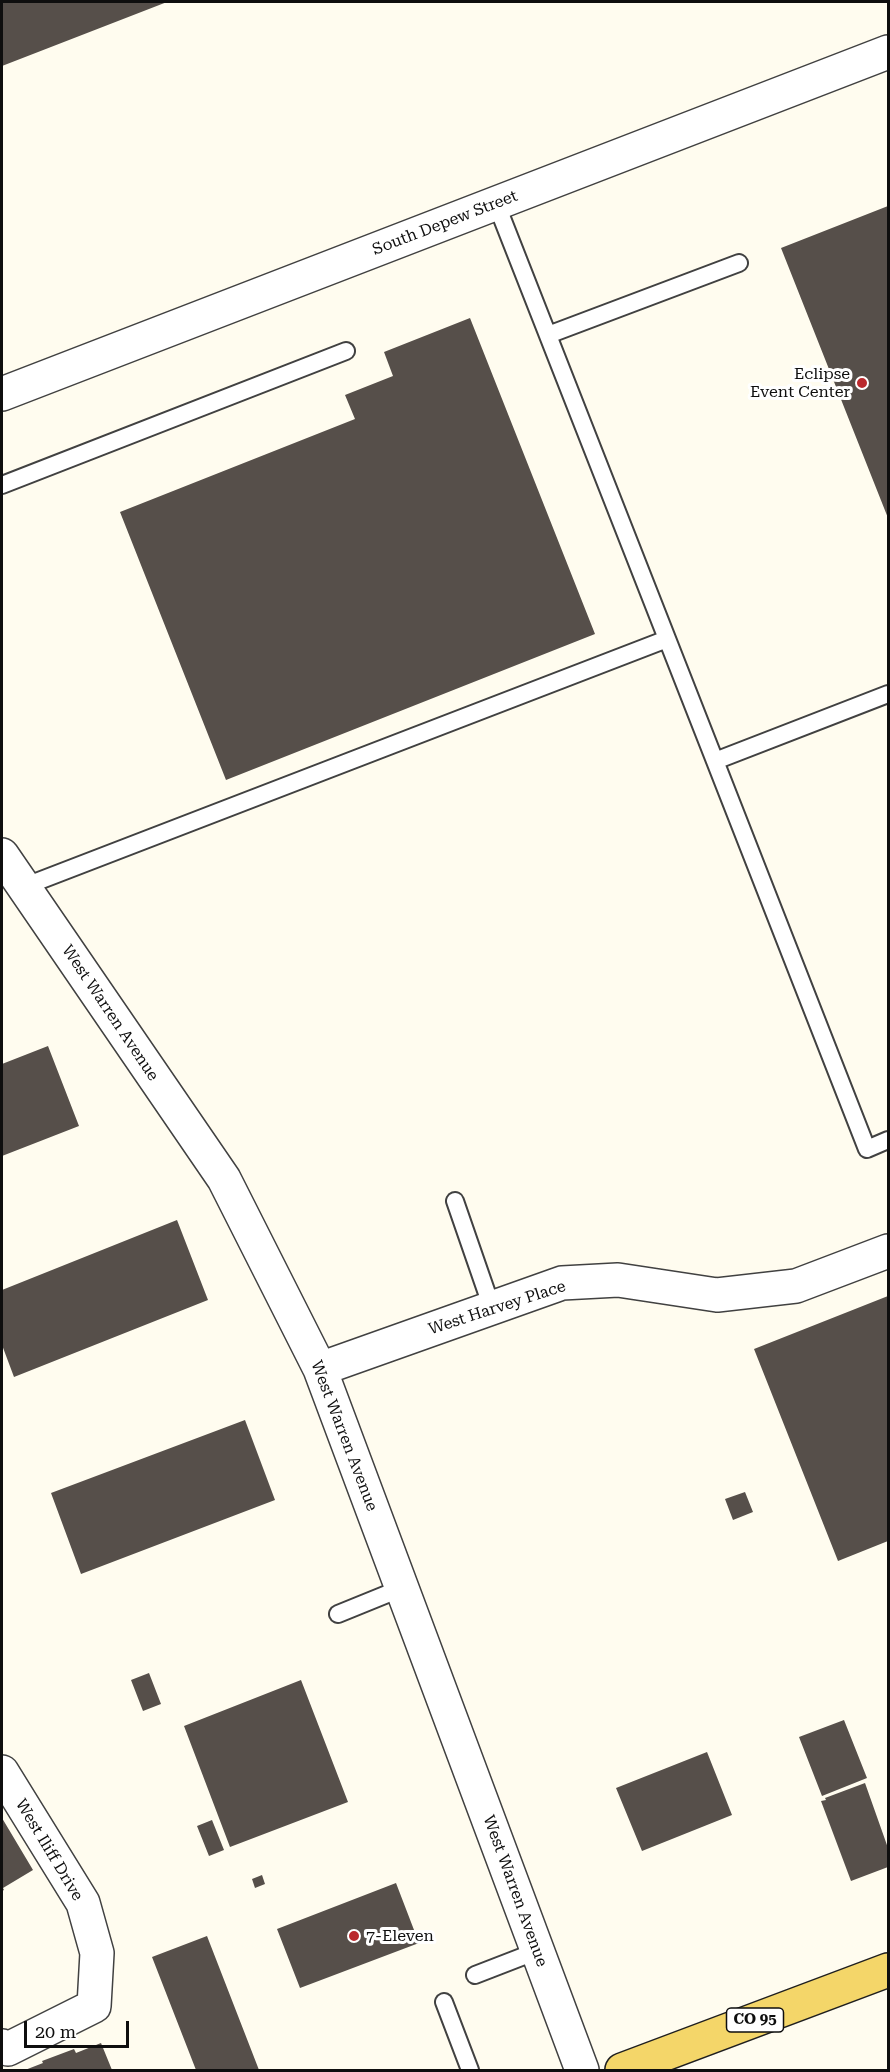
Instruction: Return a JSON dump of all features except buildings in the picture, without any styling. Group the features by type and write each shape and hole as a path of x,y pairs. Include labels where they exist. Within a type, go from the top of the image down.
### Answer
{"main road":[{"name":"CO 95","path":"622,2070 888,1970"}],"street":[{"name":"South Depew Street","path":"2,394 888,52"},
{"name":"West Warren Avenue","path":"2,855 224,1179 320,1369 582,2070"},
{"name":"West Harvey Place","path":"320,1369 562,1283 618,1280 717,1295 796,1286 888,1251"},
{"name":"West Iliff Drive","path":"2,1772 82,1903 97,1953 94,2006 8,2049 2,2046"}],"lane":[{"path":"496,203 867,1149 888,1140"},
{"path":"548,335 740,263"},
{"path":"2,485 346,351"},
{"path":"23,887 667,639"},
{"path":"715,760 888,694"},
{"path":"454,1201 492,1308"},
{"path":"338,1614 402,1588"},
{"path":"475,1975 537,1951"},
{"path":"444,2002 470,2070"}],"place":[{"name":"Eclipse Event Center","path":"862,383"},
{"name":"7-Eleven","path":"354,1936"}]}
